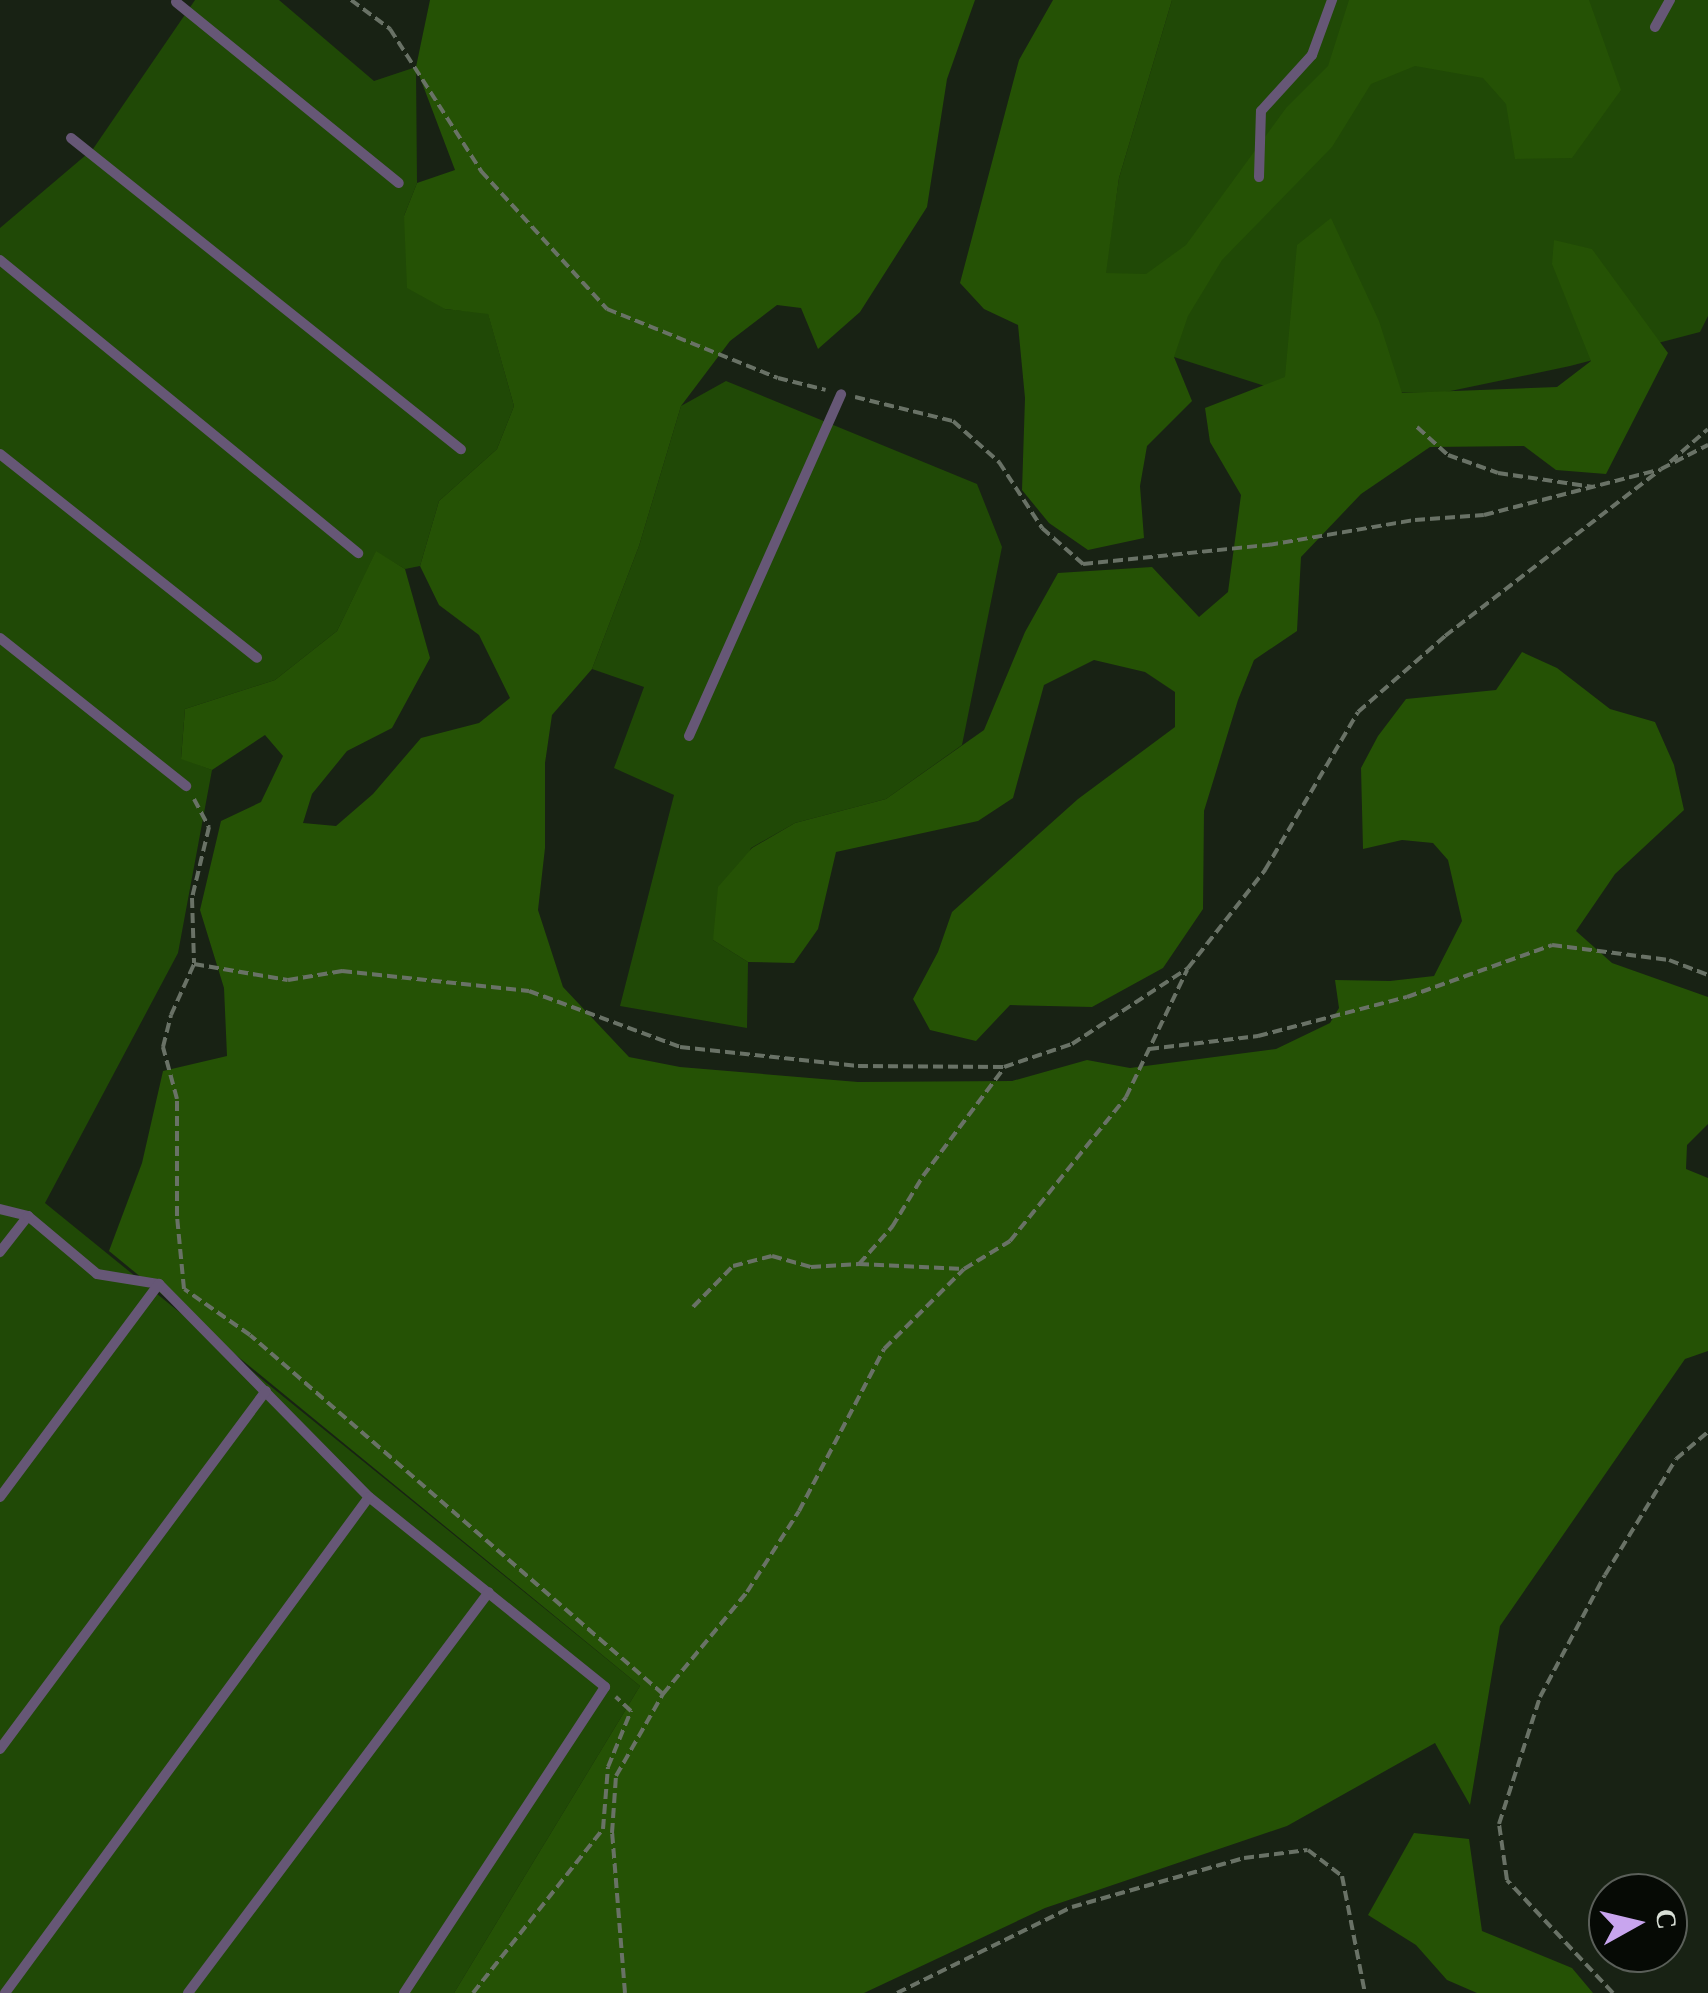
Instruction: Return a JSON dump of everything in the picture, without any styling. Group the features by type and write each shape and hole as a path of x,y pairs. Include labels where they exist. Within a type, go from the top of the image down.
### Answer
{"lane":[{"path":"1259,177 1260,111 1312,56 1332,0"},
{"path":"1655,27 1670,0"},
{"path":"176,2 399,183"},
{"path":"70,138 461,449"},
{"path":"0,260 358,552"},
{"path":"689,736 842,394"},
{"path":"0,454 257,658"},
{"path":"0,638 186,786"},
{"path":"0,1209 28,1216 96,1274 160,1284 369,1496 605,1687 404,1993"},
{"path":"0,1252 28,1216"},
{"path":"0,1497 160,1284"},
{"path":"0,1749 266,1392"},
{"path":"5,1993 369,1496"},
{"path":"188,1993 489,1592"}],"path":[{"path":"351,0 390,29 481,171 608,310 778,378 953,420 998,462 1042,528 1082,564 1484,515 1661,469 1708,445"},
{"path":"1417,427 1448,455 1498,474 1598,488"},
{"path":"625,1993 612,1833 616,1776 663,1694 747,1592 778,1544 884,1350 964,1269 1010,1241 1126,1098 1188,968 1265,870 1358,712 1446,636 1708,429"},
{"path":"186,786 209,826 192,898 194,964 171,1015 163,1046 178,1100 177,1216 184,1288 250,1335 663,1694"},
{"path":"1149,1049 1258,1036 1407,996 1552,944 1668,960 1708,975"},
{"path":"194,964 288,980 342,971 529,992 680,1047 858,1066 1004,1067 1072,1044 1188,968"},
{"path":"859,1264 892,1227 924,1176 1004,1067"},
{"path":"693,1307 732,1266 772,1256 812,1266 964,1269"},
{"path":"1613,1993 1572,1944 1507,1880 1499,1824 1549,1679 1676,1459 1708,1432"},
{"path":"474,1993 603,1830 608,1766 631,1711 605,1687"},
{"path":"896,1993 1072,1907 1244,1858 1308,1850 1342,1876 1365,1993"}],"green space":[{"path":"195,0 279,0 374,81 416,67 417,183 404,216 445,309 488,313 514,406 497,449 439,501 420,566 405,569 376,552 337,631 275,680 185,709 181,758 212,770 178,953 45,1203 640,1686 454,1993 0,1993 0,228 93,149"},
{"path":"430,0 975,0 947,79 927,207 860,312 818,349 801,308 777,305 730,341 681,406 639,546 592,669 552,715 545,763 545,848 538,910 563,987 629,1057 680,1067 858,1082 1012,1081 1087,1060 1130,1068 1276,1049 1330,1023 1339,1008 1335,980 1390,981 1434,976 1462,921 1448,860 1433,843 1402,840 1363,849 1361,768 1378,736 1406,699 1496,690 1522,652 1557,668 1610,709 1655,722 1674,765 1684,810 1615,874 1576,931 1612,963 1708,997 1708,1124 1687,1145 1686,1169 1708,1178 1708,1351 1685,1359 1500,1626 1470,1805 1435,1743 1287,1826 1045,1908 864,1993 454,1993 640,1686 109,1251 142,1163 163,1071 227,1056 224,988 200,910 221,821 261,802 283,756 265,735 212,770 181,759 185,709 275,680 337,631 376,551 405,569 430,658 392,728 347,751 312,794 303,823 336,826 373,794 421,738 479,723 510,698 479,635 439,605 420,566 439,501 497,449 514,406 488,314 445,309 407,288 404,216 417,183 455,170 416,67"},
{"path":"1053,0 1172,0 1119,178 1106,273 1146,274 1186,245 1286,108 1328,66 1349,0 1589,0 1621,90 1572,158 1515,159 1506,104 1483,78 1415,66 1371,84 1332,147 1222,260 1188,316 1174,357 1192,401 1147,446 1140,486 1144,538 1088,550 1049,523 1022,490 1025,398 1018,325 984,309 960,283 1019,60"},
{"path":"1172,0 1708,0 1708,316 1700,332 1570,366 1441,393 1281,391 1174,357 1105,273 1119,178"},
{"path":"1331,218 1379,321 1402,393 1557,387 1591,361 1552,264 1554,240 1592,249 1668,353 1606,474 1556,470 1524,446 1430,447 1361,494 1301,557 1297,631 1254,660 1238,700 1204,811 1203,909 1163,968 1092,1007 1010,1005 976,1041 930,1030 913,999 938,952 952,912 1078,799 1175,727 1175,692 1145,672 1094,660 1044,685 1013,798 978,821 836,852 818,929 794,963 748,962 713,940 718,887 752,848 795,823 886,799 984,730 1025,632 1058,573 1152,567 1199,617 1228,592 1241,495 1210,442 1205,408 1285,377 1297,245"},
{"path":"726,381 977,484 1002,547 962,745 886,799 795,823 751,848 713,940 748,962 747,1028 620,1006 674,795 614,768 644,687 592,669 639,546 681,406"},
{"path":"1414,1833 1469,1839 1482,1931 1572,1968 1593,1993 1477,1993 1447,1980 1416,1945 1368,1915"}]}
